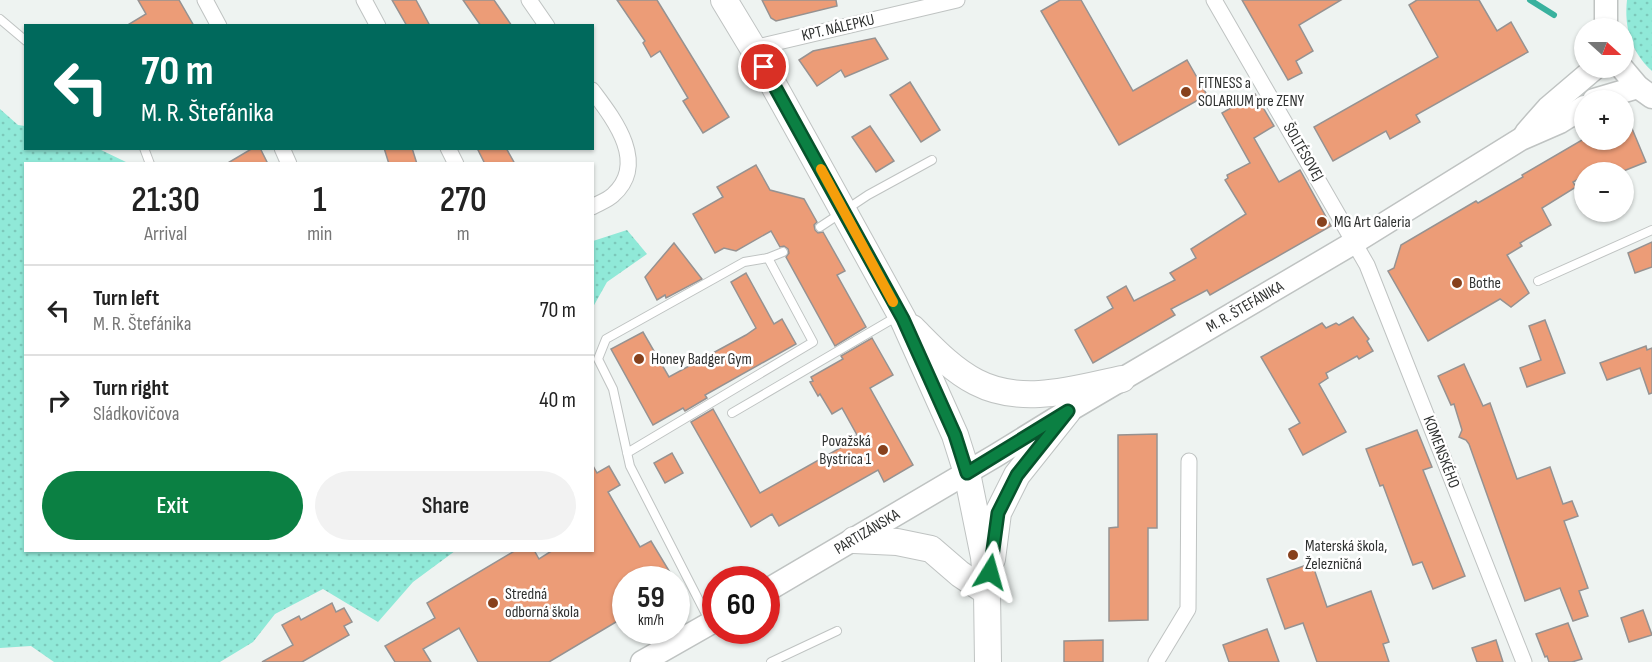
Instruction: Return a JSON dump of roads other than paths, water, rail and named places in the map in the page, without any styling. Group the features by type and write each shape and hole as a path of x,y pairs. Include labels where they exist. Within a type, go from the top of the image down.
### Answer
{"main road":[{"path":"724,0 753,48 901,317 955,435 967,473 979,528 987,592 988,662"},
{"name":"M. R. ŠTEFÁNIKA","path":"1521,139 1548,108 1583,78"},
{"path":"1632,78 1645,92"},
{"name":"M. R. ŠTEFÁNIKA","path":"967,473 1356,242 1521,139 1574,113"},
{"path":"901,317 946,361 975,382 993,390 1041,394 1122,379"},
{"path":"987,592 998,513 1017,475 1068,411"},
{"name":"PARTIZÁNSKA","path":"780,583 967,473"},
{"path":"855,540 897,542 931,549 960,574 987,592"},
{"path":"642,662 702,628"}],"street":[{"path":"205,0 218,24"},
{"path":"364,0 377,24"},
{"path":"529,0 546,24"},
{"name":"KPT. NÁLEPKU","path":"753,48 957,0"},
{"name":"ŠOLTÉSOVEJ","path":"1214,0 1356,242"},
{"path":"594,93 617,124 628,157 627,170 622,183 613,195 594,206"},
{"name":"KOMENSKÉHO","path":"1356,242 1524,662"},
{"path":"1156,662 1188,609 1189,461"}],"lane":[{"path":"0,19 24,39"},
{"path":"820,227 868,195 932,160"},
{"path":"1538,280 1652,230"},
{"path":"702,601 630,466 613,389 598,359 606,339 744,262 768,258 783,252"},
{"path":"627,453 813,342 768,258"},
{"path":"732,413 901,317"},
{"path":"771,662 837,631"}],"waterway":[{"path":"1530,0 1554,15"}],"place":[{"name":"FITNESS a SOLARIUM pre ZENY","path":"1186,92"},
{"name":"MG Art Galeria","path":"1322,222"},
{"name":"Bothe","path":"1457,283"},
{"name":"Honey Badger Gym","path":"639,359"},
{"name":"Považská Bystrica 1","path":"883,450"},
{"name":"Materská škola, Železničná","path":"1293,555"},
{"name":"Stredná odborná škola","path":"493,603"}]}
